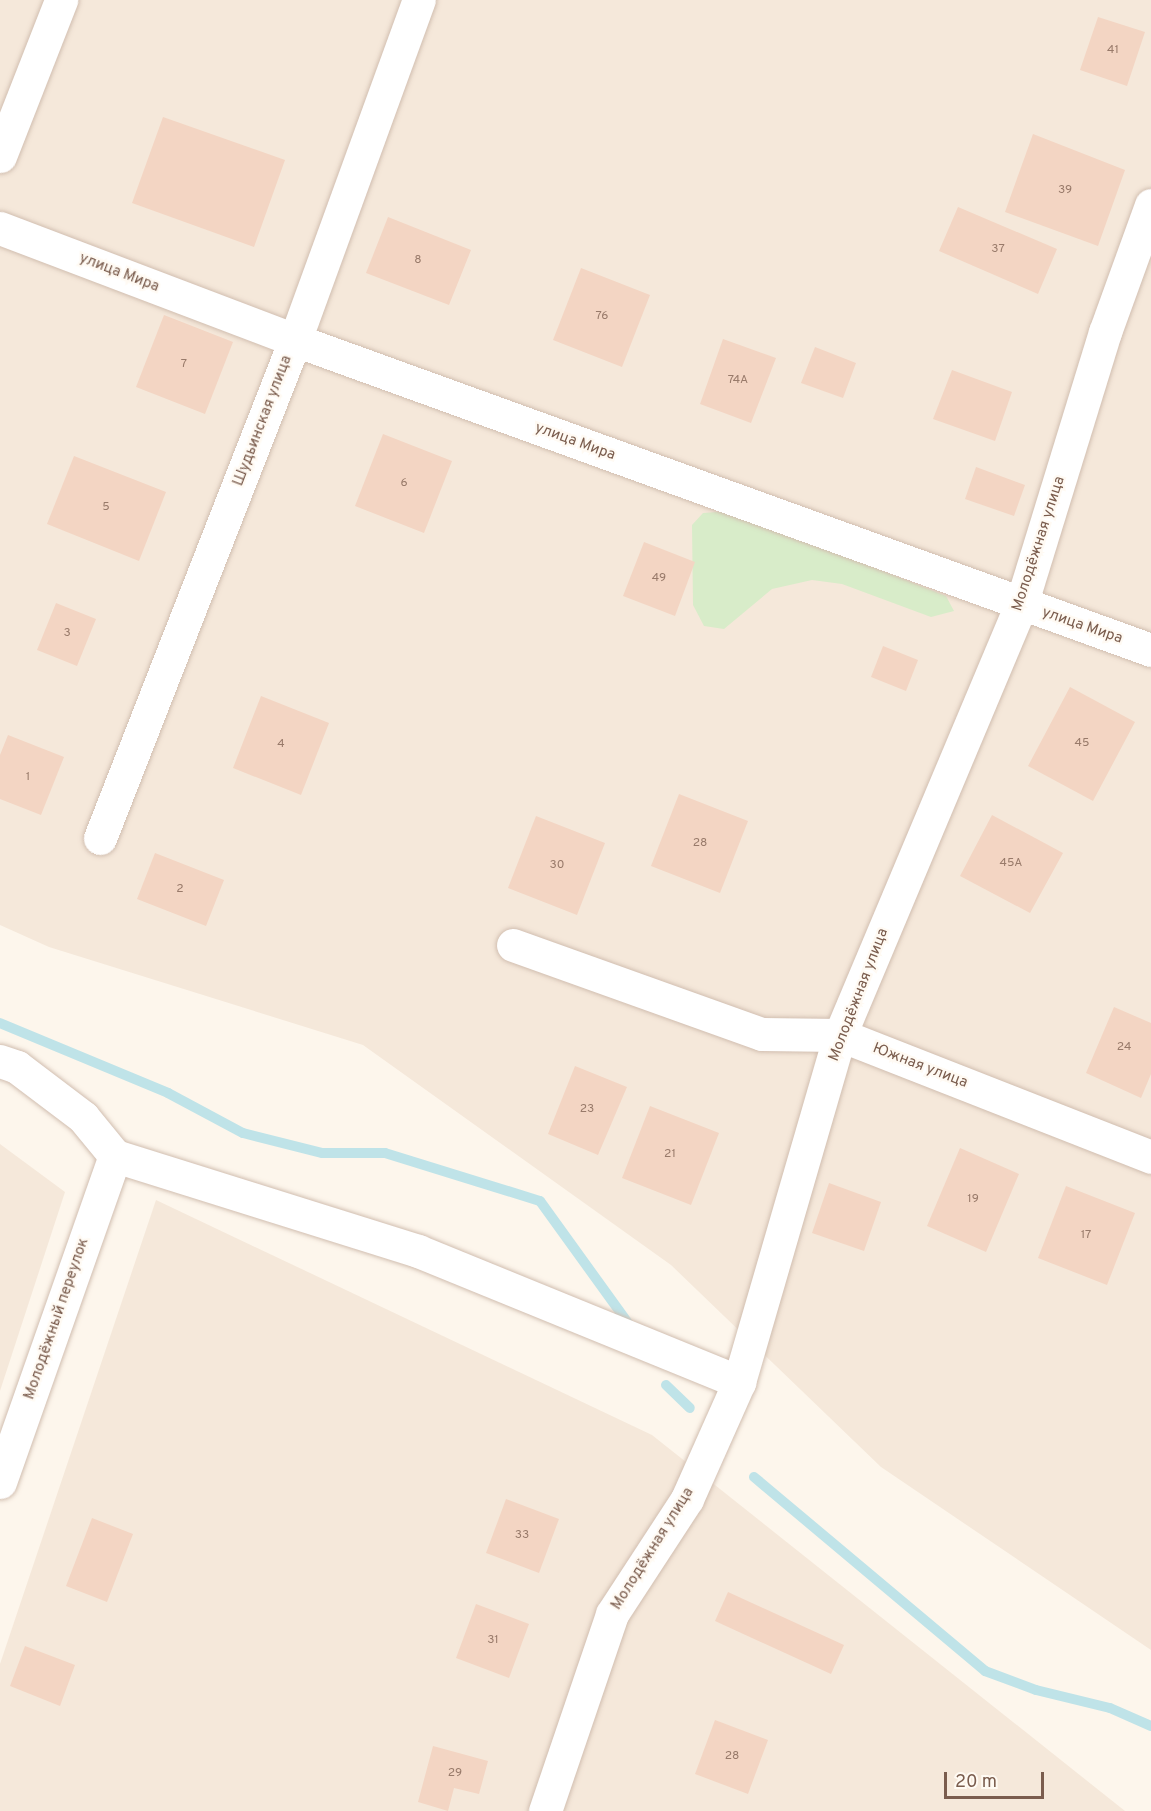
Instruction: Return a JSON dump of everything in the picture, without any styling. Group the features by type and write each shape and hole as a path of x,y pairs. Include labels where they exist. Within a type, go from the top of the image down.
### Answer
{"street":[{"path":"0,156 61,0"},
{"name":"Шудьинская улица","path":"100,838 295,340 419,0"},
{"name":"Молодёжная улица","path":"545,1811 612,1614 687,1499 739,1382 840,1035 1021,605 1105,332 1151,205"},
{"name":"улица Мира","path":"0,228 295,340 1021,605 1151,650"},
{"name":"Южная улица","path":"513,945 762,1034 840,1035 1151,1157"},
{"path":"0,1061 17,1067 83,1117 115,1156 418,1251 739,1382"},
{"name":"Молодёжный переулок","path":"0,1482 115,1156"}],"shaded area":[{"path":"0,0 1151,0 1151,1650 881,1467 671,1265 363,1045 49,947 0,925"},
{"path":"0,1144 65,1192 0,1391"},
{"path":"156,1200 652,1435 1125,1811 0,1811 0,1664"}],"green space":[{"path":"730,511 946,596 954,611 931,617 842,584 812,580 772,589 724,629 704,626 693,605 692,525 703,513"}],"building":[{"path":"1098,17 1145,32 1127,86 1080,70"},
{"path":"163,117 285,160 254,247 132,203"},
{"path":"1033,134 1125,170 1098,246 1005,212"},
{"path":"958,207 1057,249 1038,294 939,251"},
{"path":"388,217 471,250 449,305 366,273"},
{"path":"581,268 650,295 622,367 553,340"},
{"path":"164,315 233,342 205,414 136,387"},
{"path":"723,339 776,358 751,423 700,404"},
{"path":"815,347 856,363 843,398 801,383"},
{"path":"952,370 1012,392 995,441 933,419"},
{"path":"383,434 452,461 424,533 355,506"},
{"path":"74,456 166,492 139,561 47,524"},
{"path":"976,467 1025,485 1014,516 965,499"},
{"path":"644,542 695,562 675,616 623,596"},
{"path":"56,603 96,619 77,666 37,650"},
{"path":"883,646 918,660 906,691 871,677"},
{"path":"1070,687 1135,722 1093,801 1028,766"},
{"path":"261,696 329,723 301,795 233,768"},
{"path":"8,735 64,757 41,815 0,799 0,755"},
{"path":"679,794 748,821 720,893 651,866"},
{"path":"992,815 1063,853 1030,913 960,876"},
{"path":"536,816 605,843 577,915 508,888"},
{"path":"155,853 224,880 206,926 137,899"},
{"path":"1114,1007 1151,1023 1151,1074 1141,1098 1086,1073"},
{"path":"575,1066 627,1087 598,1155 548,1134"},
{"path":"650,1106 719,1133 691,1205 622,1178"},
{"path":"960,1148 1019,1174 986,1252 927,1226"},
{"path":"829,1183 881,1202 864,1251 812,1233"},
{"path":"1066,1186 1135,1213 1107,1285 1038,1258"},
{"path":"506,1499 559,1519 539,1573 486,1553"},
{"path":"92,1518 133,1534 107,1602 66,1586"},
{"path":"728,1592 844,1645 831,1674 715,1621"},
{"path":"476,1604 529,1624 509,1678 456,1658"},
{"path":"25,1646 75,1665 60,1706 10,1686"},
{"path":"715,1720 768,1740 748,1794 695,1774"},
{"path":"433,1746 488,1761 479,1794 454,1788 448,1811 418,1802"}],"waterway":[{"path":"0,1023 168,1093 243,1133 322,1153 385,1153 540,1201 628,1323"},
{"path":"666,1385 690,1408"},
{"path":"754,1477 985,1671 1036,1690 1110,1708 1151,1726"}]}
